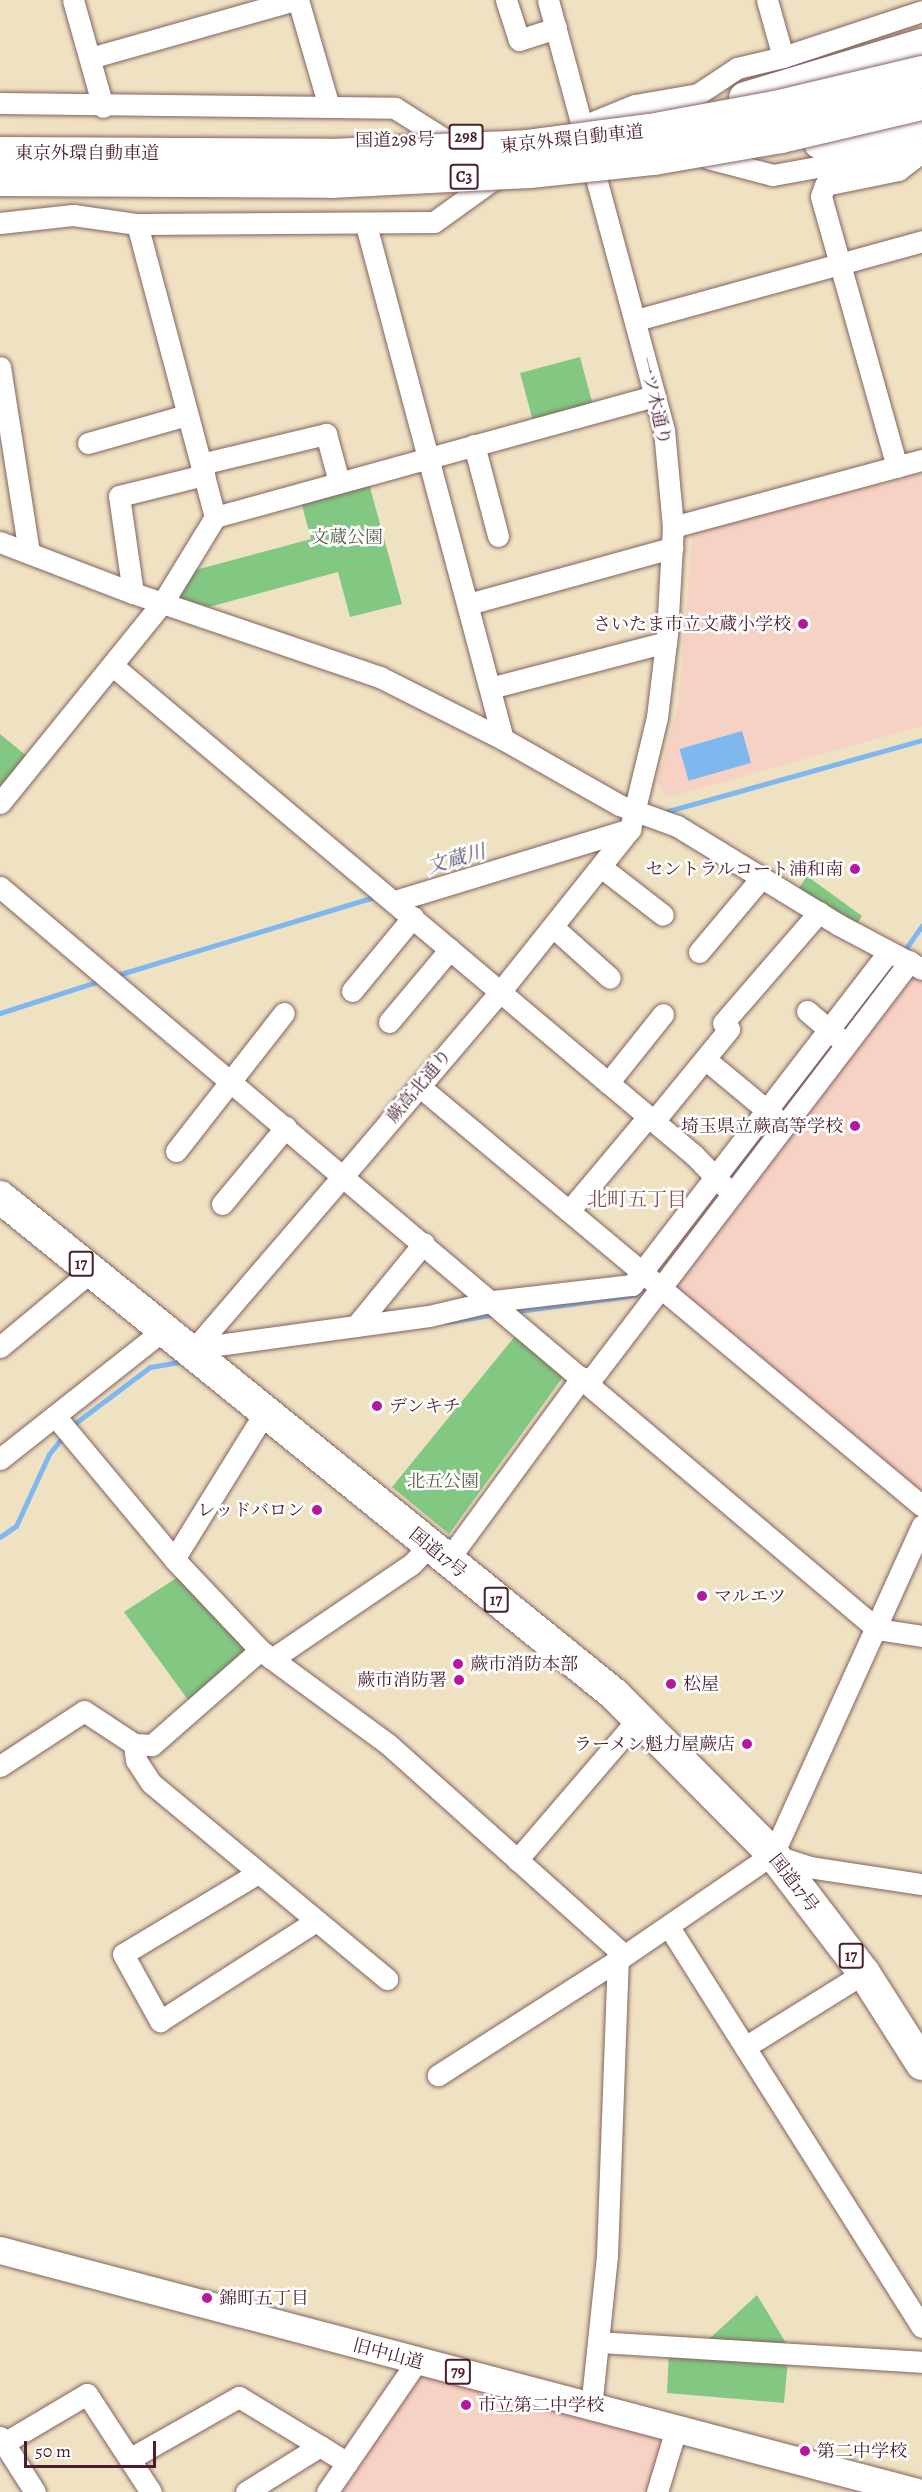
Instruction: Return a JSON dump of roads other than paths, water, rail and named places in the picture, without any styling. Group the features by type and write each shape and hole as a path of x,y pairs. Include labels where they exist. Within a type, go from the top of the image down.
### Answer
{"highway":[{"name":"国道298号","path":"0,145 444,139 581,127 688,111 778,91 922,45"},
{"name":"東京外環自動車道","path":"0,153 331,155 526,146 650,130 775,107 922,72"},
{"name":"東京外環自動車道","path":"0,180 331,182 530,172 654,159 781,137 922,104"},
{"name":"国道298号","path":"0,174 502,173 592,169 795,148 922,122"},
{"name":"国道17号","path":"0,1197 264,1414 614,1694 772,1854 864,1973 922,2064"}],"main road":[{"name":"旧中山道","path":"0,2250 591,2408 916,2492"}],"street":[{"path":"73,0 103,107"},
{"path":"90,58 297,0 328,107"},
{"path":"506,0 519,40 556,28"},
{"name":"一ツ木通り","path":"548,0 664,429 673,526 666,642 657,717 633,819"},
{"path":"767,0 783,57"},
{"path":"581,127 635,105 698,94 737,68 783,57 922,11"},
{"path":"0,103 103,107 395,108 444,139"},
{"path":"708,158 773,175 922,150"},
{"path":"897,466 821,196 825,184 898,170 922,150"},
{"path":"0,223 73,215 137,224 366,225 434,222 502,173"},
{"path":"137,224 215,518"},
{"path":"366,225 503,739"},
{"path":"636,320 922,241"},
{"path":"0,367 29,553"},
{"path":"0,803 163,602 215,518 428,457 655,396"},
{"path":"88,443 188,415"},
{"path":"133,593 119,496 326,434 339,482"},
{"path":"474,445 498,536"},
{"path":"673,526 922,460"},
{"path":"0,542 133,593 380,677 503,739 633,819"},
{"path":"468,604 672,548"},
{"path":"490,688 666,642"},
{"path":"113,666 651,1119 723,1185"},
{"path":"0,1766 84,1711 134,1744 152,1745 266,1655 412,1564 438,1553 585,1380 651,1280 837,1036 904,959 666,822 633,819 394,901"},
{"name":"蕨高北通り","path":"194,1355 201,1341 500,992 601,867 633,819"},
{"path":"601,867 663,915"},
{"path":"699,952 762,877"},
{"path":"0,887 344,1175 878,1629 922,1636"},
{"path":"569,1211 705,1059 726,1026 819,912"},
{"path":"352,991 413,917"},
{"path":"553,927 610,978"},
{"path":"389,1022 450,949"},
{"path":"807,1011 837,1036"},
{"path":"176,1151 284,1013"},
{"path":"608,1083 663,1014"},
{"path":"705,1059 775,1117"},
{"path":"418,1086 922,1506"},
{"path":"222,1204 286,1126"},
{"path":"356,1326 424,1243"},
{"path":"0,1347 90,1272"},
{"path":"194,1355 495,1303 632,1285 651,1280"},
{"path":"0,1459 63,1426 162,1331"},
{"path":"174,1558 264,1414"},
{"path":"63,1426 174,1558 266,1655 388,1744 518,1860 618,1955 607,2255 591,2408"},
{"path":"438,2075 618,1955 669,1927 772,1854 878,1629 922,1525"},
{"path":"518,1860 638,1719"},
{"path":"134,1744 136,1760 151,1783 387,1979"},
{"path":"772,1854 809,1867 922,1884"},
{"path":"258,1873 123,1954 160,2021 316,1921"},
{"path":"669,1927 922,2327"},
{"path":"745,2047 864,1973"},
{"path":"599,2342 922,2362"},
{"path":"327,2492 417,2361"},
{"path":"35,2492 2,2440 87,2394 131,2458 151,2492"},
{"path":"131,2458 239,2397 347,2463"},
{"path":"657,2492 676,2429"},
{"path":"246,2492 320,2446"}],"water":[{"path":"742,731 751,763 689,781 680,749"}],"waterway":[{"name":"文蔵川","path":"661,813 922,740"},
{"name":"文蔵川","path":"114,976 378,896"},
{"path":"902,954 922,925"},
{"path":"841,1033 896,962"},
{"name":"文蔵川","path":"0,1013 103,980"},
{"path":"778,1113 835,1040"},
{"path":"725,1182 773,1121"},
{"path":"511,1312 635,1295 639,1290"},
{"path":"446,1322 496,1314"},
{"path":"70,1427 150,1367 184,1361"},
{"path":"0,1537 16,1526 49,1454 65,1434"}],"place":[{"name":"さいたま市立文蔵小学校","path":"803,624"},
{"name":"セントラルコート浦和南","path":"855,869"},
{"name":"埼玉県立蕨高等学校","path":"855,1126"},
{"name":"デンキチ","path":"377,1406"},
{"name":"レッドバロン","path":"317,1510"},
{"name":"マルエツ","path":"702,1596"},
{"name":"蕨市消防本部","path":"458,1664"},
{"name":"蕨市消防署","path":"459,1680"},
{"name":"松屋","path":"671,1684"},
{"name":"ラーメン魁力屋蕨店","path":"747,1744"},
{"name":"錦町五丁目","path":"207,2298"},
{"name":"市立第二中学校","path":"466,2405"},
{"name":"第二中学校","path":"805,2451"}],"district":[{"name":"北町五丁目","path":"637,1199"}],"park label":[{"name":"文蔵公園","path":"347,537"},
{"name":"北五公園","path":"443,1481"}]}
